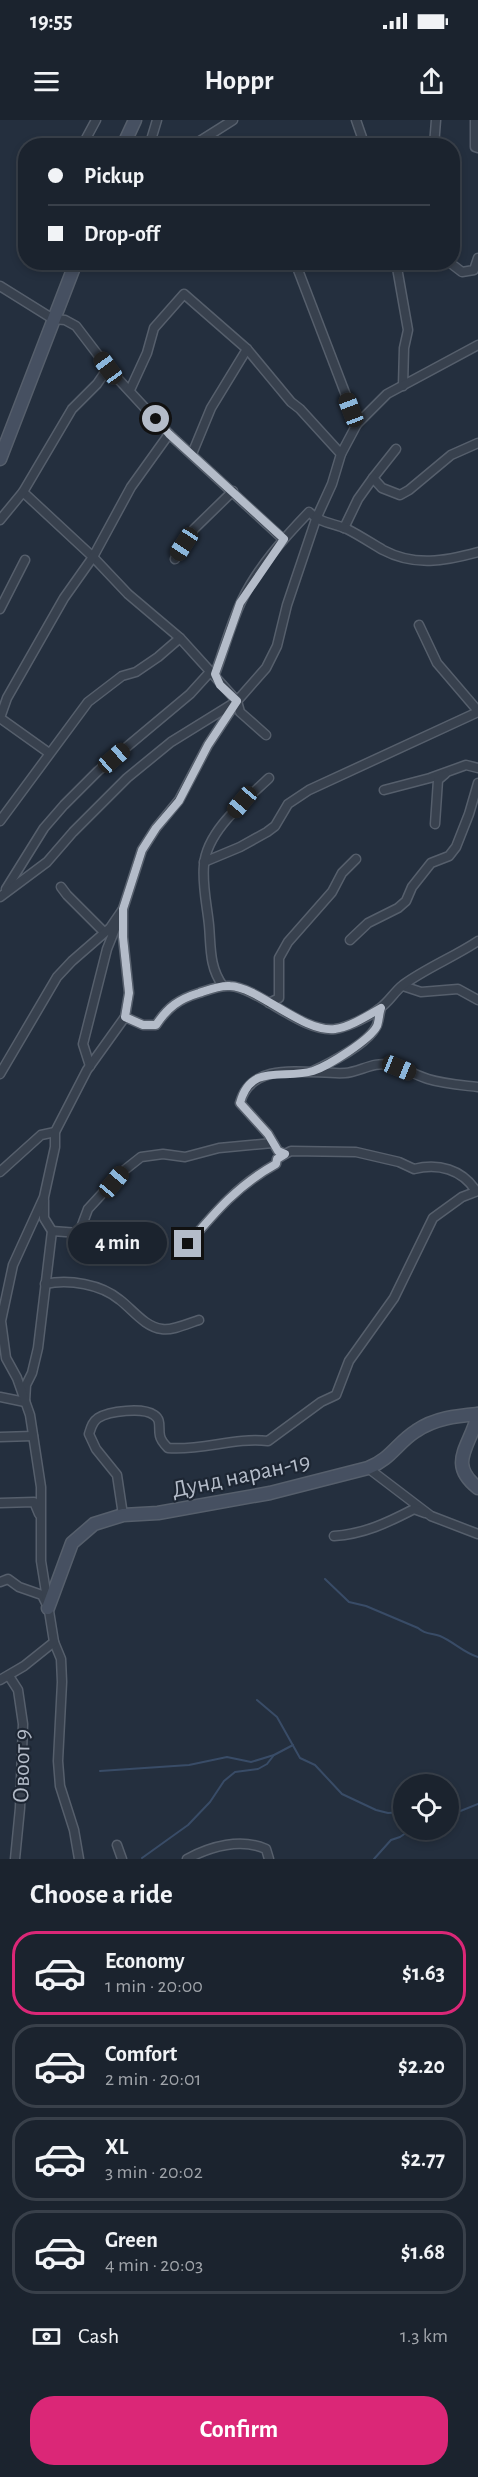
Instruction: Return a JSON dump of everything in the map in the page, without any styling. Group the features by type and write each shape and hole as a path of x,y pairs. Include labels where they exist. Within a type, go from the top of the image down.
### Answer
{"street":[{"path":"86,138 96,120"},
{"path":"127,138 135,120"},
{"path":"152,138 157,120"},
{"path":"204,138 232,120"},
{"path":"356,120 362,138"},
{"path":"434,138 435,120"},
{"path":"475,120 475,147 478,148"},
{"path":"459,270 462,272 474,270 478,258"},
{"path":"0,459 73,270"},
{"path":"298,270 357,424"},
{"path":"397,270 408,330 404,348 403,386"},
{"path":"0,286 53,319 64,320 76,326 108,368 169,434 284,539"},
{"path":"130,390 147,354 154,328 184,294 247,349 291,402 341,453"},
{"path":"90,1066 82,1044 107,949 142,850 156,828 179,801 208,745 237,701 266,668 277,646 287,605 316,519 332,484 341,453 357,424 387,394 478,345"},
{"path":"192,454 211,408 247,349"},
{"path":"0,520 23,492 72,409 97,384 108,368"},
{"path":"50,753 0,718 7,698 64,598 93,557 130,487 169,434"},
{"path":"373,478 382,488 400,495 452,454 478,443"},
{"path":"344,528 358,499 396,449"},
{"path":"175,559 194,529 233,491"},
{"path":"23,492 93,557 128,594 180,638 220,685 237,701 240,712 266,735"},
{"path":"2,896 44,828 64,805 98,771 212,673 240,603 284,539 309,512 316,519 344,528 384,550 420,562 454,558 478,552"},
{"path":"0,609 25,560"},
{"path":"204,862 267,832 275,826 288,804 309,790 478,712 437,663 419,625"},
{"path":"0,821 88,702 122,676 136,672 158,657 180,638"},
{"path":"2,896 47,862 73,832 136,771 171,742 237,701"},
{"path":"384,790 466,765 478,768"},
{"path":"435,824 438,780 448,772"},
{"path":"223,986 211,960 203,885 204,862 221,826 242,802 269,778"},
{"path":"350,940 368,924 398,908 406,901 412,887 430,862 449,856 456,847 478,783"},
{"path":"269,1004 279,998 279,958 288,942 332,892 342,873 356,859"},
{"path":"61,887 104,932"},
{"path":"0,1074 57,977 72,960 110,928 123,909"},
{"path":"79,1859 74,1830 60,1786 58,1761 61,1659 54,1642 41,1561 39,1514 41,1487 25,1402 6,1358 1,1323 13,1265 44,1197 55,1147 55,1132 90,1066 125,1017 129,993 123,937 123,909"},
{"path":"125,1017 143,1025 156,1025 165,1011 178,1000 223,986 242,988 269,1004 308,1022 334,1029 381,1008 403,986 478,941"},
{"path":"403,986 421,992 458,990 478,1000"},
{"path":"312,1071 348,1053 369,1036 377,1026 381,1008"},
{"path":"285,1154 278,1151 240,1103 243,1093 265,1074 312,1071 348,1072 388,1064 428,1079 478,1087"},
{"path":"0,1172 40,1135 55,1132"},
{"path":"52,1231 79,1233 88,1209 122,1173 141,1157 163,1154 185,1157 219,1148 273,1143"},
{"path":"123,1515 117,1475 96,1449 88,1434 98,1418 112,1413 133,1411 156,1415 160,1424 160,1436 168,1448 185,1450 249,1439 268,1441 321,1402 336,1395 348,1361 394,1298 433,1218 440,1211 477,1191 462,1174 442,1168 428,1166 414,1169 399,1162 356,1152 291,1151 277,1159 276,1164 240,1186 188,1244"},
{"path":"0,1159 11,1164"},
{"path":"25,1402 26,1385 38,1348 52,1231 44,1218 44,1197"},
{"path":"45,1284 70,1283 97,1287 119,1299 144,1321 163,1330 199,1320"},
{"path":"0,1397 25,1402"},
{"path":"478,1414 475,1428 462,1453 461,1464 465,1475 478,1488"},
{"name":"Дунд наран-19","path":"48,1608 72,1543 94,1524 123,1515 158,1513 242,1499 368,1468 381,1463 414,1431 436,1420 478,1414"},
{"path":"0,1437 33,1436"},
{"path":"368,1468 431,1516"},
{"path":"0,1503 34,1502 39,1514"},
{"path":"334,1536 353,1535 371,1530 414,1509 478,1534"},
{"path":"0,1582 8,1579 19,1587 42,1595 48,1608"},
{"path":"0,1680 9,1676 54,1642"},
{"name":"Овоот 9","path":"9,1676 18,1690 23,1724 20,1808 15,1859"},
{"path":"187,1859 202,1851 232,1844 253,1843 267,1849 269,1859"},
{"path":"117,1845 122,1859"}],"waterway":[{"path":"325,1579 349,1602 366,1606 424,1632 440,1636 478,1657"},
{"path":"257,1700 277,1717 300,1758 315,1765 342,1794 376,1810 393,1813"},
{"path":"142,1858 188,1825 210,1802 224,1781 235,1772 258,1769 267,1764 274,1755 293,1745"},
{"path":"100,1771 189,1765 227,1757 251,1762 274,1755"},
{"path":"459,1812 478,1804"},
{"path":"374,1859 393,1839"}],"route":[{"path":"156,419 169,434 284,539 240,603 215,674 220,685 237,701 208,745 179,801 156,828 142,850 123,909 123,937 129,993 125,1017 143,1025 156,1025 165,1011 178,1000 214,988 229,986 242,988 291,1015 324,1028 342,1027 381,1008 377,1026 369,1036 348,1053 312,1071 265,1074 243,1093 240,1103 268,1134 278,1151 285,1154 277,1159 276,1164 240,1186 188,1244"}]}
